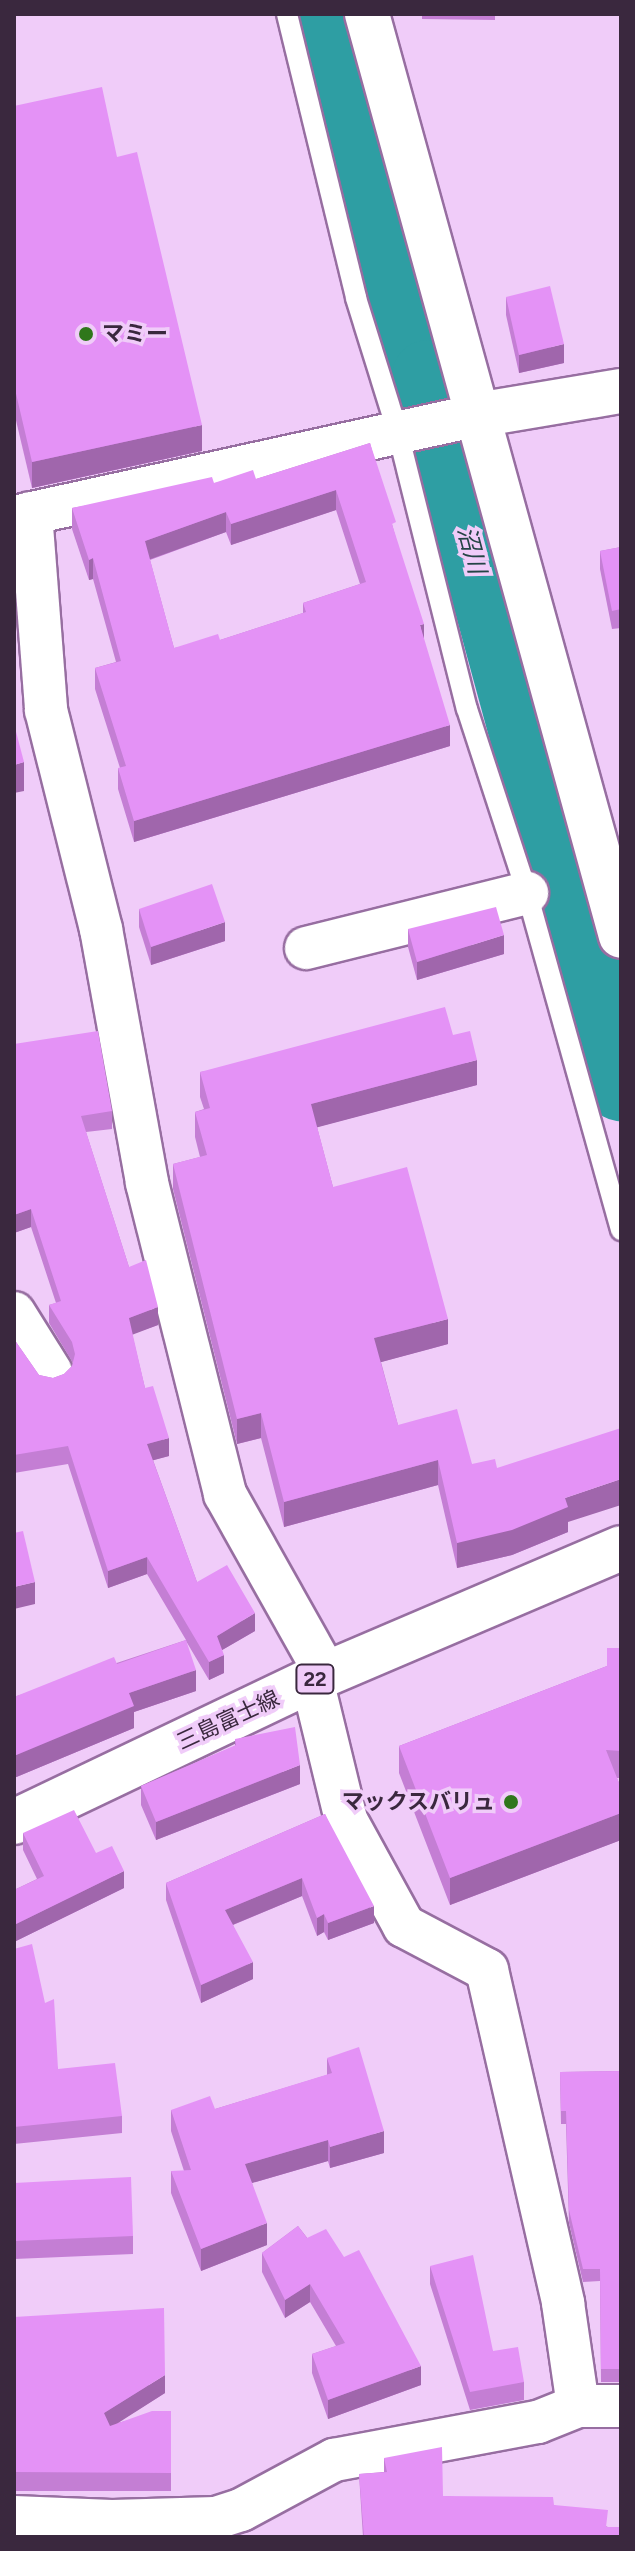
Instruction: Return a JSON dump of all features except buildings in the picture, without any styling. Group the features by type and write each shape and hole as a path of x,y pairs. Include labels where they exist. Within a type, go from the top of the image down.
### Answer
{"street":[{"path":"367,14 621,936"},
{"path":"578,2406 563,2303 487,1970 404,1926 346,1820 319,1677 225,1494 147,1183 101,929 46,710 23,515 477,415 621,391"},
{"path":"306,948 527,893"},
{"path":"14,1313 51,1372"},
{"name":"三島富士線","path":"14,1822 319,1677 621,1548"},
{"path":"14,2517 113,2529 216,2518 241,2510 334,2460 538,2422 578,2406 621,2406"}],"lane":[{"path":"287,14 356,298 398,433 467,709 527,893 621,1230"}],"waterway":[{"name":"沼川","path":"324,14 428,376 621,1085"}],"place":[{"name":"マミー","path":"86,334"},
{"name":"マックスバリュ","path":"511,1802"}]}
